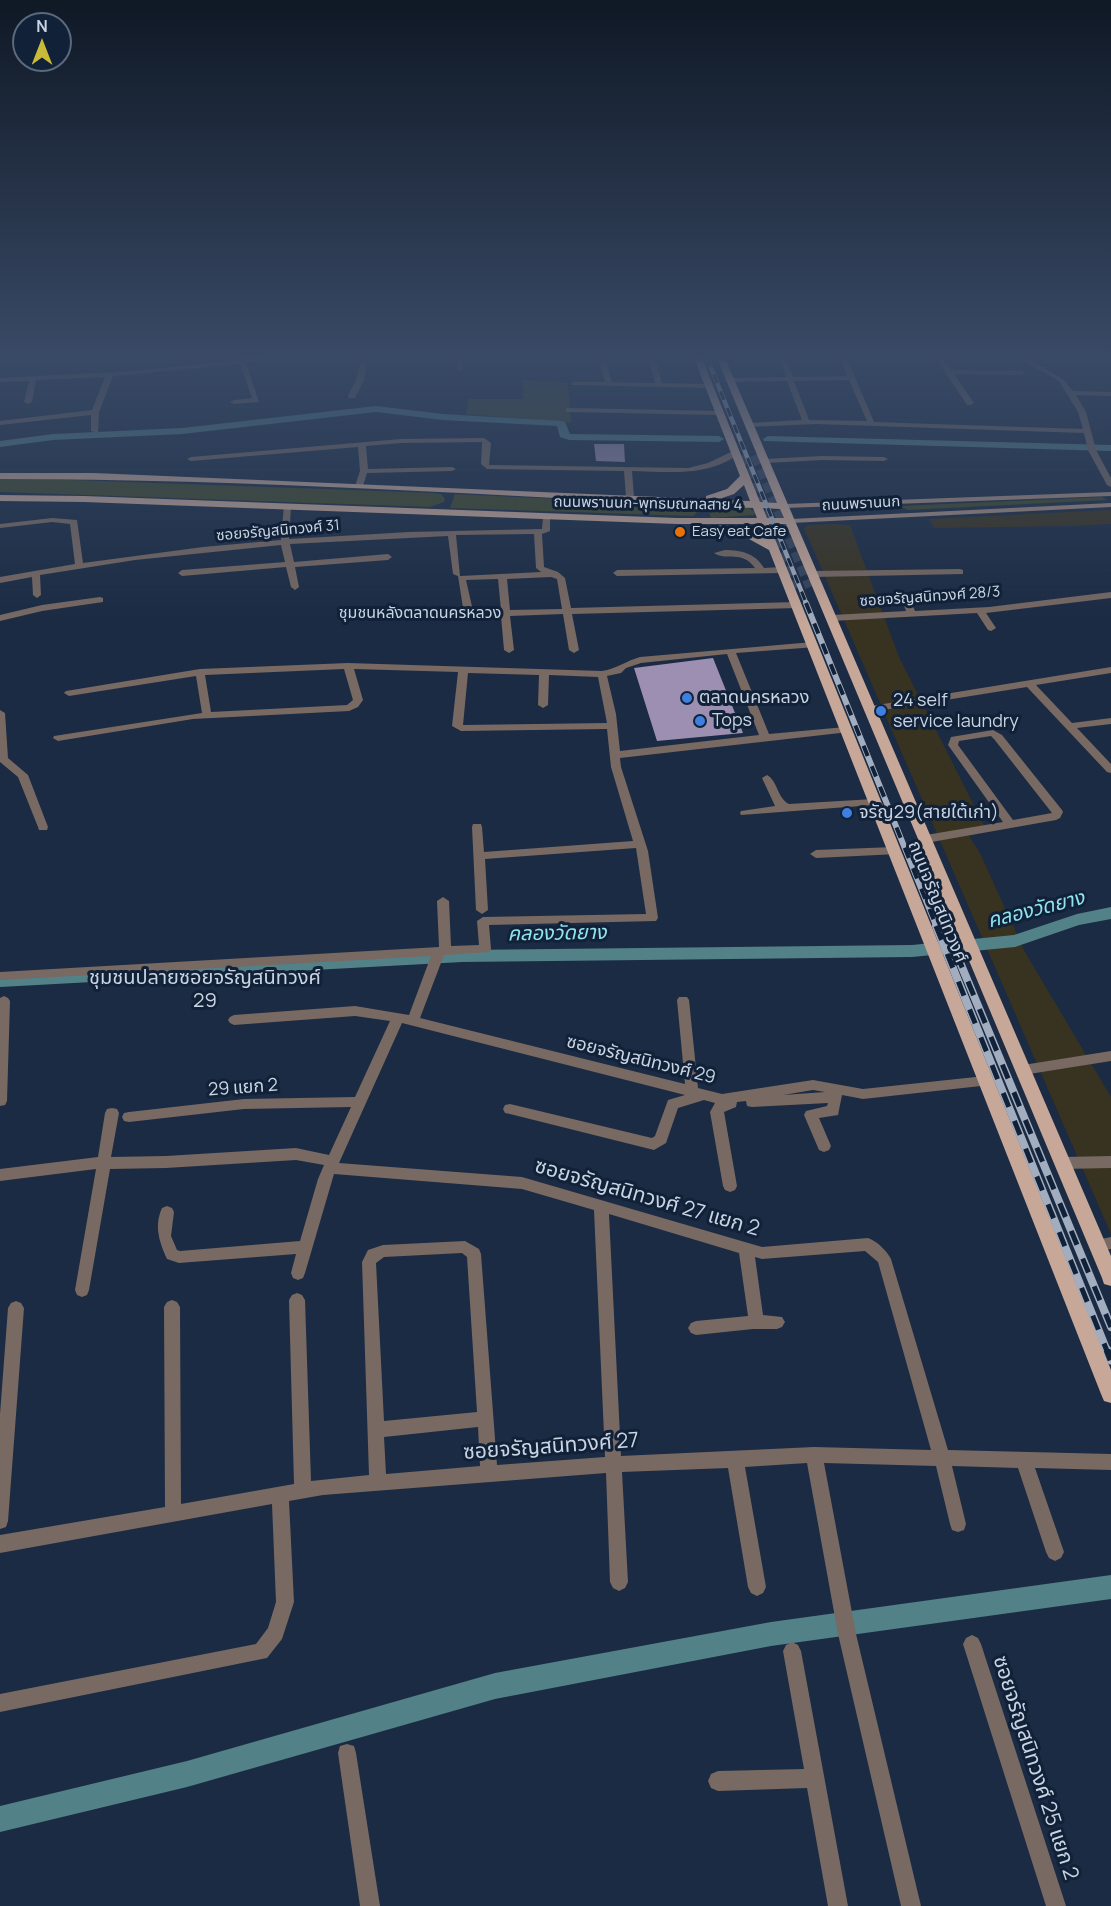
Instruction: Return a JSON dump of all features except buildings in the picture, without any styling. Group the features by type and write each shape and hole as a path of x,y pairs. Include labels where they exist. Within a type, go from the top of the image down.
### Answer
{"main road":[{"name":"ถนนจรัญสนิทวงศ์","path":"737,447 740,454"},
{"name":"ถนนจรัญสนิทวงศ์","path":"737,447 743,472 1111,1394"},
{"path":"752,447 755,455"},
{"name":"ถนนจรัญสนิทวงศ์","path":"759,447 791,520 897,857"},
{"path":"684,500 731,492 741,483 743,472 763,470 766,464"},
{"name":"ถนนพรานนก-พุทธมณฑลสาย 4","path":"0,476 94,476 359,486 785,506"},
{"path":"419,512 444,508 450,503 451,499 443,491 429,489"},
{"name":"ถนนพรานนก","path":"785,506 1111,494"},
{"name":"ถนนพรานนก-พุทธมณฑลสาย 4","path":"0,498 84,499 685,521 791,520"},
{"path":"684,500 704,510 700,517 685,521"},
{"name":"ถนนพรานนก","path":"791,520 1111,505"},
{"path":"685,521 737,532 753,537 775,549"},
{"path":"784,573 799,567 807,570 809,581"},
{"name":"ถนนจรัญสนิทวงศ์","path":"809,581 832,618 1063,1163 1104,1244 1111,1278"},
{"name":"ถนนจรัญสนิทวงศ์","path":"809,581 886,769 908,816 935,860"}],"street":[{"path":"191,459 338,447"},
{"path":"359,486 364,471 362,447"},
{"path":"486,447 484,464 487,467 697,469 740,454"},
{"path":"1091,447 1111,485"},
{"path":"766,464 822,458 884,459"},
{"path":"364,471 452,469"},
{"path":"628,469 630,497"},
{"path":"288,507 285,542 295,587"},
{"path":"546,517 546,531 538,531 540,568 561,578 574,650"},
{"path":"0,526 52,520 74,522 79,564"},
{"name":"ซอยจรัญสนิทวงศ์ 31","path":"0,580 79,564 285,542 538,531"},
{"path":"452,533 457,573"},
{"path":"718,552 746,555 757,562 761,570"},
{"path":"182,573 388,557"},
{"path":"617,573 761,570 784,573"},
{"path":"809,581 960,572"},
{"path":"36,573 37,595"},
{"path":"555,574 462,578 469,614 797,605"},
{"path":"502,577 509,650"},
{"path":"904,594 912,614"},
{"name":"ซอยจรัญสนิทวงศ์ 28/3","path":"832,618 980,611 1111,595"},
{"path":"0,618 42,608 100,600"},
{"path":"980,611 991,628"},
{"path":"69,693 200,672 348,666 602,674 618,671 635,661 813,645"},
{"path":"730,651 765,737"},
{"path":"58,738 207,715 349,708 358,700 348,666"},
{"path":"463,670 457,726 461,728 612,726"},
{"path":"871,709 1111,670"},
{"path":"200,672 207,715"},
{"path":"543,705 544,672"},
{"path":"483,916 652,918 640,844 624,795 615,755 602,674"},
{"path":"1030,684 1111,770"},
{"path":"0,713 3,759 23,775 44,827"},
{"path":"1070,726 1111,721"},
{"path":"615,755 845,730"},
{"path":"926,839 1056,816 1058,812 993,733 955,739 953,745 960,756 1010,824"},
{"path":"767,778 778,803 787,808"},
{"path":"745,813 874,802"},
{"path":"0,976 485,949 477,827"},
{"path":"478,856 640,844"},
{"path":"816,854 897,857"},
{"path":"413,1021 441,952 443,901"},
{"path":"510,1110 654,1144 661,1139 673,1104 697,1093 682,1000"},
{"path":"0,1101 4,1001"},
{"name":"ซอยจรัญสนิทวงศ์ 29","path":"234,1020 355,1011 398,1017 722,1099 813,1085 836,1094 863,1094 985,1081"},
{"path":"298,1273 325,1179 398,1017"},
{"path":"1023,1070 1111,1056"},
{"path":"730,1186 718,1107 724,1103 836,1094 833,1111 811,1115 824,1146"},
{"name":"29 แยก 2","path":"129,1118 244,1104 360,1102"},
{"path":"82,1290 112,1113"},
{"name":"ซอยจรัญสนิทวงศ์ 27 แยก 2","path":"0,1175 103,1163 166,1162 296,1154 331,1165 522,1183 762,1253 868,1244 884,1259 942,1458 958,1524"},
{"path":"1063,1163 1111,1162"},
{"path":"601,1206 619,1582"},
{"path":"167,1212 164,1236 172,1254 179,1257 306,1247"},
{"path":"378,1482 369,1262 373,1255 383,1251 465,1247 474,1254 489,1473"},
{"path":"746,1248 756,1318 753,1323"},
{"path":"297,1300 303,1490"},
{"path":"172,1307 173,1513"},
{"path":"0,1521 16,1308"},
{"path":"696,1328 777,1322"},
{"path":"376,1430 485,1419"},
{"path":"814,1455 847,1634 911,1906"},
{"name":"ซอยจรัญสนิทวงศ์ 27","path":"0,1544 303,1490 489,1473 613,1464 814,1455 1111,1462"},
{"path":"735,1460 757,1587"},
{"path":"1024,1460 1055,1552"},
{"path":"0,1703 261,1652 276,1633 285,1602 280,1494"},
{"name":"ซอยจรัญสนิทวงศ์ 25 แยก 2","path":"972,1644 1056,1906"},
{"path":"792,1650 838,1906"},
{"path":"347,1753 370,1906"},
{"path":"718,1781 814,1778"}],"shaded area":[{"path":"1111,510 1111,524 934,528 929,519"},
{"path":"808,525 850,525 899,657 987,831 969,836 980,853 1025,952 1111,1097 1111,1234 804,528"}],"green space":[{"path":"0,479 435,493 441,494 445,499 444,502 430,507 0,492"},
{"path":"455,494 682,505 697,509 698,512 693,516 450,508"},
{"path":"1102,497 1107,500 908,510 900,506"},
{"path":"707,506 747,507 755,512 754,515 711,518"}],"waterway":[{"path":"1071,447 1111,448"},
{"name":"คลองวัดยาง","path":"0,981 462,956 912,951 1015,941 1077,920 1111,913"},
{"path":"0,1819 187,1774 495,1686 771,1634 1111,1587"}],"tunnel":[{"path":"743,455 797,588"},
{"path":"755,455 810,587"}],"railway":[{"path":"743,447 807,605"},
{"path":"806,603 937,928"},
{"path":"914,850 946,928"},
{"path":"936,926 1107,1351"},
{"path":"945,926 1111,1327"},
{"path":"1107,1350 1111,1360"}],"place":[{"name":"Easy eat Cafe","path":"680,532"},
{"name":"ตลาดนครหลวง","path":"687,698"},
{"name":"24 self service laundry","path":"881,711"},
{"name":"Tops","path":"700,721"},
{"name":"จรัญ29(สายใต้เก่า)","path":"847,813"}],"district":[{"name":"ชุมชนหลังตลาดนครหลวง","path":"420,614"},
{"name":"ชุมชนปลายซอยจรัญสนิทวงศ์ 29","path":"205,990"}]}
